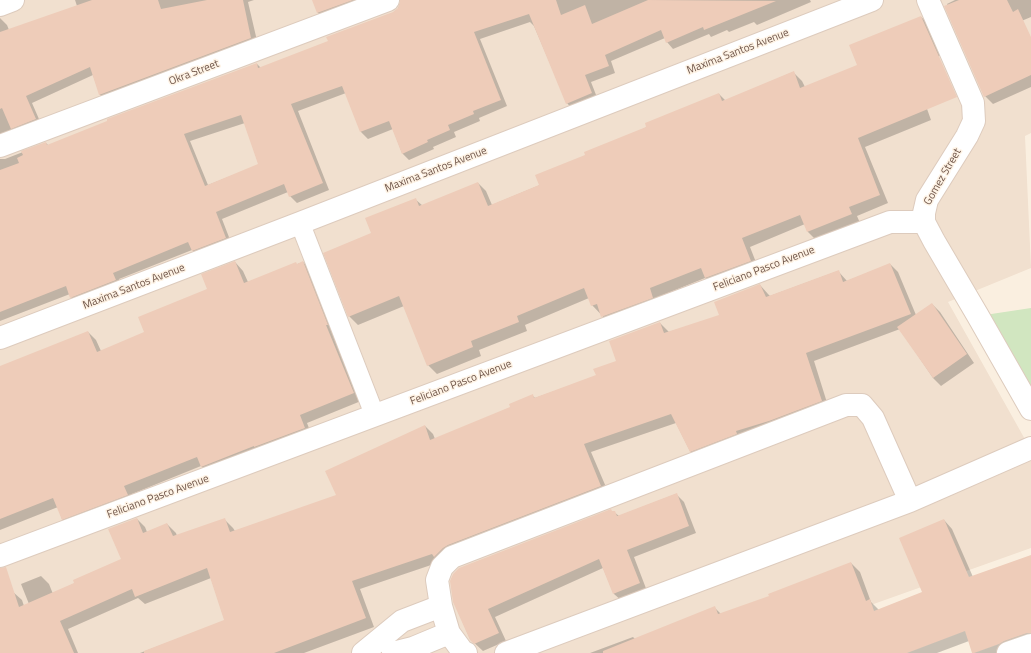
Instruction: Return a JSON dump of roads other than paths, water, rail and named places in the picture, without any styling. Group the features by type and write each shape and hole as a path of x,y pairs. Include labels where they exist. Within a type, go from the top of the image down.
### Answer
{"street":[{"path":"0,5 14,0"},
{"name":"Okra Street","path":"0,146 388,0"},
{"name":"Maxima Santos Avenue","path":"0,338 300,224 872,0"},
{"name":"Gomez Street","path":"924,222 924,213 927,200 967,136 974,121 973,103 928,0"},
{"name":"Feliciano Pasco Avenue","path":"0,556 890,222 924,222"},
{"path":"924,222 1031,409"},
{"path":"466,653 463,652 449,633 441,606 437,580 442,567 452,557 846,404 862,405 873,418 910,501"},
{"path":"506,653 910,501 1031,448"},
{"path":"363,653 402,621 441,606"},
{"path":"393,653 414,648 449,633"},
{"path":"1008,653 1031,645"}],"lane":[{"path":"300,224 375,416"}]}
